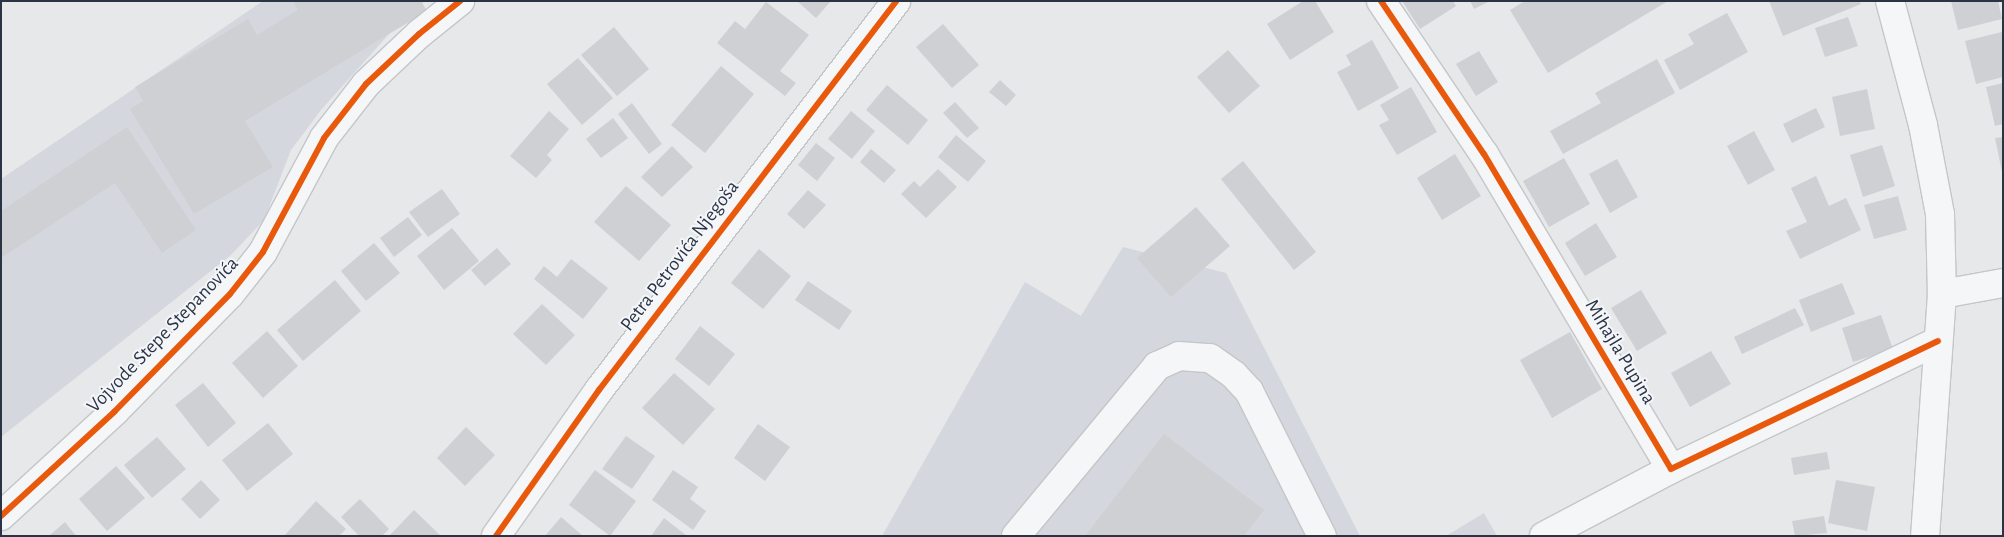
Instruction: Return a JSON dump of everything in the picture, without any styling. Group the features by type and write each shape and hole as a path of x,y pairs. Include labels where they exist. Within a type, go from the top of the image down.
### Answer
{"street":[{"name":"Vojvode Stepe Stepanovića","path":"1,516 114,412 230,294 263,252 324,138 366,84 419,34 460,1"},
{"name":"Petra Petrovića Njegoša","path":"496,536 599,390 896,1"},
{"name":"Mihajla Pupina","path":"1381,1 1484,154 1671,469"},
{"path":"1890,1 1924,125 1940,214 1942,294 1925,536"},
{"path":"1942,294 2003,283"},
{"path":"1544,536 1671,469 1938,341"},
{"path":"1016,536 1157,366 1179,356 1210,358 1234,375 1249,391 1314,533"}],"shaded area":[{"path":"263,1 425,1 389,34 321,110 291,150 264,220 231,255 1,437 1,179"},
{"path":"1123,247 1226,273 1360,536 882,536 1025,282 1081,316"},
{"path":"1484,513 1497,536 1446,536"}],"building":[{"path":"296,1 421,1 427,11 245,121 273,167 194,214 130,109 143,101 135,87 248,19 257,35 298,10 294,3"},
{"path":"797,1 831,1 816,18"},
{"path":"1303,1 1315,1 1334,32 1290,60 1267,24"},
{"path":"1402,1 1453,1 1456,6 1420,29"},
{"path":"1470,1 1490,1 1474,9"},
{"path":"1525,1 1668,1 1548,73 1510,10"},
{"path":"1769,1 1859,1 1861,4 1783,36"},
{"path":"1951,1 1998,1 2002,19 1958,30"},
{"path":"766,2 809,35 780,71 796,83 785,96 717,43 735,21 745,29"},
{"path":"1727,13 1748,52 1680,90 1664,60 1694,44 1688,34"},
{"path":"1848,17 1858,46 1825,57 1815,28"},
{"path":"943,24 979,65 952,88 916,47"},
{"path":"614,27 649,69 617,96 581,55"},
{"path":"2002,32 2003,77 1976,84 1965,41"},
{"path":"1372,40 1399,88 1358,111 1337,72 1351,65 1346,55"},
{"path":"1228,50 1260,86 1229,113 1197,77"},
{"path":"1479,51 1498,82 1476,96 1456,64"},
{"path":"578,58 613,98 582,125 547,84"},
{"path":"1657,59 1675,93 1563,154 1550,131 1601,103 1595,93"},
{"path":"721,66 754,94 705,153 671,125"},
{"path":"1000,80 1016,95 1006,106 989,92"},
{"path":"2003,83 2003,124 1995,126 1986,87"},
{"path":"887,85 928,120 908,145 866,110"},
{"path":"1411,87 1437,132 1397,155 1379,125 1389,120 1380,105"},
{"path":"1867,89 1875,129 1840,136 1832,97"},
{"path":"955,102 979,128 967,138 943,113"},
{"path":"632,103 662,144 649,154 618,114"},
{"path":"1816,108 1825,127 1792,143 1783,124"},
{"path":"549,111 569,129 547,155 552,160 536,178 510,156"},
{"path":"851,111 875,131 852,159 828,139"},
{"path":"613,118 628,138 601,158 586,139"},
{"path":"127,127 196,230 162,253 115,183 1,258 1,211"},
{"path":"1754,131 1775,170 1748,185 1727,146"},
{"path":"956,135 986,161 968,182 938,157"},
{"path":"2003,137 2003,172 2002,172 1995,138"},
{"path":"816,143 835,158 817,181 798,165"},
{"path":"1882,145 1895,186 1863,197 1850,155"},
{"path":"672,146 693,167 662,197 641,177"},
{"path":"871,149 896,170 884,183 860,162"},
{"path":"1455,154 1481,196 1442,220 1417,178"},
{"path":"1564,158 1590,204 1549,227 1523,181"},
{"path":"1617,159 1638,197 1610,213 1589,174"},
{"path":"1243,161 1316,252 1294,270 1221,179"},
{"path":"938,169 957,187 926,218 901,194 914,181 920,187"},
{"path":"1816,176 1829,206 1846,198 1861,230 1800,259 1786,231 1807,222 1791,188"},
{"path":"626,186 671,225 639,261 594,222"},
{"path":"442,189 460,214 428,237 409,212"},
{"path":"808,190 826,205 804,229 787,214"},
{"path":"1898,196 1907,230 1874,239 1864,205"},
{"path":"1196,207 1230,246 1171,297 1137,258"},
{"path":"408,217 422,235 394,257 380,238"},
{"path":"1596,223 1617,257 1585,276 1565,243"},
{"path":"452,228 479,261 444,290 417,256"},
{"path":"374,243 400,273 366,301 341,271"},
{"path":"497,248 511,264 485,286 471,270"},
{"path":"759,249 791,276 763,309 731,283"},
{"path":"571,259 608,288 583,319 534,279 544,266 557,277"},
{"path":"335,280 361,311 303,361 277,330"},
{"path":"808,281 852,311 839,330 795,300"},
{"path":"1842,283 1855,314 1811,332 1799,300"},
{"path":"1641,290 1667,333 1637,351 1611,308"},
{"path":"542,304 575,335 546,365 513,334"},
{"path":"1795,308 1804,325 1742,354 1734,337"},
{"path":"1881,315 1893,349 1853,362 1842,328"},
{"path":"700,326 735,354 709,386 675,359"},
{"path":"267,331 298,366 263,398 232,363"},
{"path":"1570,332 1602,389 1552,418 1520,360"},
{"path":"1711,351 1731,384 1690,407 1671,373"},
{"path":"674,373 715,409 683,445 642,408"},
{"path":"203,383 236,423 208,447 175,405"},
{"path":"268,423 293,454 247,491 222,460"},
{"path":"758,424 790,447 765,481 734,458"},
{"path":"466,427 495,455 465,486 437,458"},
{"path":"1164,434 1264,510 1244,536 1085,536"},
{"path":"626,436 655,456 632,489 602,469"},
{"path":"157,437 186,469 152,498 124,465"},
{"path":"1827,452 1830,469 1794,475 1791,458"},
{"path":"116,466 145,498 107,531 79,499"},
{"path":"595,470 636,501 610,536 569,505"},
{"path":"673,470 698,487 690,499 706,511 693,530 652,500"},
{"path":"201,480 220,500 200,519 181,499"},
{"path":"1836,480 1875,487 1867,531 1828,523"},
{"path":"360,499 389,529 382,536 359,536 341,517"},
{"path":"316,501 346,529 339,536 284,536"},
{"path":"414,510 441,536 389,536"},
{"path":"1824,516 1827,533 1795,536 1792,521"},
{"path":"561,517 583,536 545,536"},
{"path":"664,518 687,536 651,536"},
{"path":"65,522 76,536 49,536"}],"cycle path":[{"path":"1,516 114,412 230,294 263,252 324,138 366,84 419,34 460,1"},
{"path":"496,536 599,390 896,1"},
{"path":"1381,1 1484,154 1671,469 1938,341"}]}
